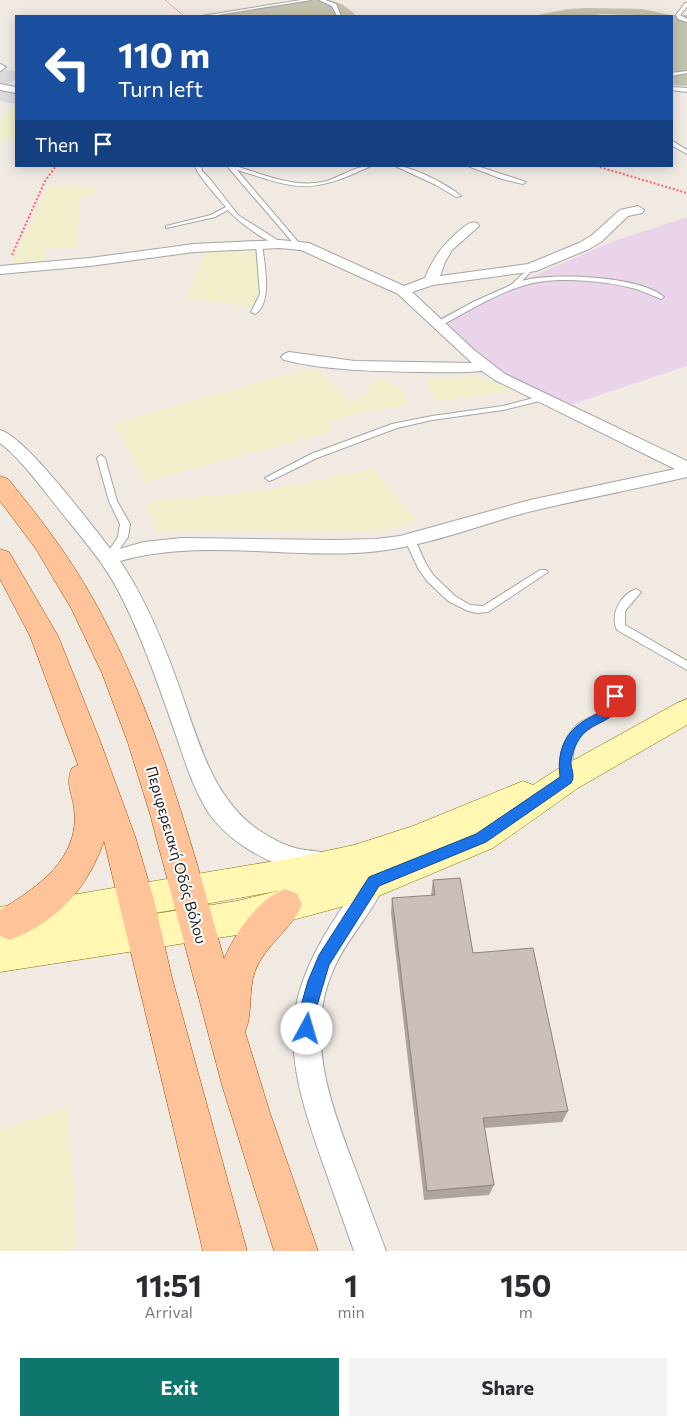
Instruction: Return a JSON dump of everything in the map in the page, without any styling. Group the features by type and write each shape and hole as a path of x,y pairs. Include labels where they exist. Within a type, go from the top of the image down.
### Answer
{"main road":[{"name":"Περιφερειακή Οδός Βόλου","path":"0,484 40,534 76,593 99,638 124,695 150,763 192,908 230,1050 296,1251"},
{"path":"0,558 44,636 85,741 119,836 141,916 154,978 225,1251"},
{"path":"3,934 62,887 79,865 92,816 82,770 85,741"},
{"path":"230,1050 231,1003 236,976 252,941 285,905"}],"street":[{"path":"0,87 15,90"},
{"path":"403,291 431,281 532,268 584,246 596,239 624,213 638,210"},
{"path":"431,281 438,262 447,248 473,226"},
{"path":"2,270 90,262 172,250 259,244 297,244 403,291 483,366 507,381 687,468"},
{"path":"289,357 312,362 394,367 471,368 483,366"},
{"path":"0,435 14,446 37,470 110,558 130,593 146,628 163,668 198,766 219,808 230,821 250,838 276,851 313,862 364,871"},
{"path":"110,558 144,548 172,544 335,546 376,545 410,540 530,506 687,472"},
{"path":"192,908 237,918 285,905 364,871 481,838 567,779 687,710"},
{"path":"3,934 192,908 298,872 364,871"},
{"path":"364,871 318,974 308,1009 306,1049 310,1083 370,1251"}],"lane":[{"path":"211,15 309,0"},
{"path":"321,0 334,5 339,15"},
{"path":"687,4 678,14 680,18 687,21"},
{"path":"673,75 687,72"},
{"path":"673,88 687,90"},
{"path":"673,143 687,152"},
{"path":"198,167 199,172 208,180 236,216 247,225 280,244"},
{"path":"230,167 282,182 311,185 333,181 366,167"},
{"path":"230,167 297,244"},
{"path":"400,167 438,184 458,196"},
{"path":"474,167 504,178 523,182"},
{"path":"168,227 213,216 230,207"},
{"path":"255,312 263,294 259,244"},
{"path":"511,289 532,268"},
{"path":"439,323 511,289 540,280 577,279 624,284 642,288 661,297"},
{"path":"269,478 314,456 395,426 432,418 503,408 541,398"},
{"path":"101,458 113,501 125,524 124,537 110,558"},
{"path":"410,540 424,570 434,583 465,607 477,611 484,609 543,572"},
{"path":"636,592 621,606 618,612 621,627 687,666"},
{"path":"567,779 565,762 568,746 580,729 605,715 614,706 615,696 609,681"}],"path":[{"path":"165,0 183,15"},
{"path":"2,270 45,181 55,167"},
{"path":"599,167 687,193"}],"shaded area":[{"path":"302,0 329,0 342,4 356,15 211,15"},
{"path":"569,9 642,9 670,15 537,15"},
{"path":"673,15 687,15 687,86 673,85"},
{"path":"0,69 15,71 15,80 2,89 15,91 15,102 14,104 0,101"},
{"path":"15,103 15,139 0,139 2,128 0,127 0,121"},
{"path":"80,184 81,189 94,187 95,195 80,199 77,247 45,249 44,263 11,266 47,187"},
{"path":"687,217 687,366 570,405 521,383 480,358 440,317 611,242"},
{"path":"255,249 259,268 259,294 258,301 254,307 200,300 184,300 206,251"},
{"path":"317,369 351,403 370,392 367,387 382,377 399,387 411,405 366,411 329,422 335,431 144,482 114,423 273,378"},
{"path":"467,376 492,380 511,391 437,401 427,385 427,381 434,379"},
{"path":"374,469 417,521 373,532 157,531 145,505 154,501 259,491"},
{"path":"68,1107 77,1246 68,1251 0,1251 0,1130"}],"building":[{"path":"460,878 473,953 533,948 568,1111 483,1118 494,1185 427,1191 392,898 435,895 433,880"}],"route":[{"path":"307,1029 308,1009 315,981 324,960 374,882 481,838 567,779 565,762 568,746 580,729 605,715 614,706 615,696"}]}
